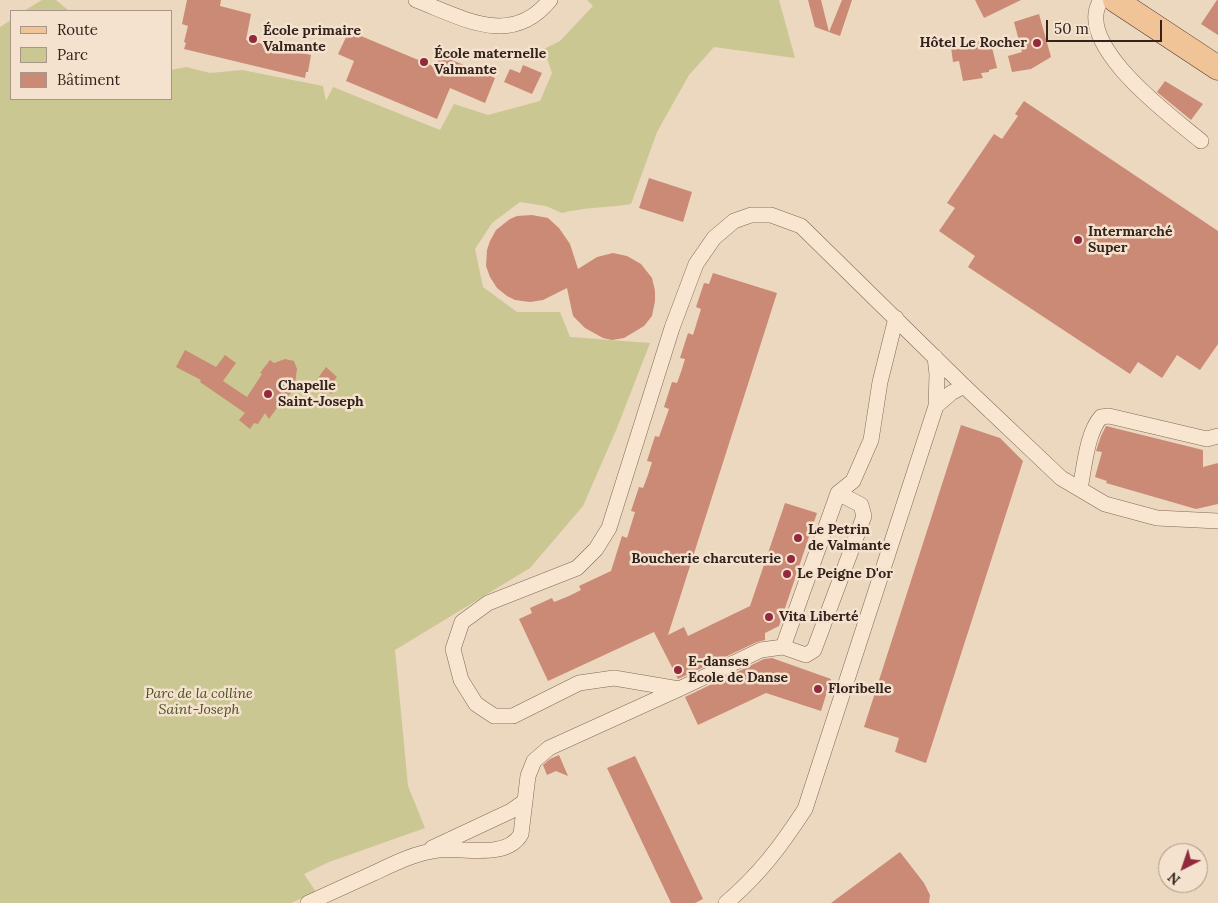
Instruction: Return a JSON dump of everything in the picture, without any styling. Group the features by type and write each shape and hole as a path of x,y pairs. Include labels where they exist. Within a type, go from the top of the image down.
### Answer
{"main road":[{"path":"1115,0 1218,68"}],"street":[{"path":"416,0 457,16 493,26 507,26 527,21 543,9 550,0"},
{"path":"1101,0 1096,7 1095,17 1099,35 1113,60 1151,99 1201,142"},
{"path":"679,690 614,678 578,683 513,716 494,716 476,704 461,680 453,650 462,622 488,603 577,568 596,549 609,528 672,328 696,264 714,238 734,221 751,215 771,215 801,226 1061,478 1105,504 1157,518 1218,521"},
{"path":"783,647 838,492 852,481 871,440 880,382 896,318"},
{"path":"726,903 745,887 780,848 805,809 935,409 937,374 935,357"},
{"path":"935,409 952,393 964,386"},
{"path":"1080,489 1092,435 1096,423 1101,417 1109,416 1207,439 1218,436"},
{"path":"421,852 441,849 472,851 508,847 518,840 520,834 528,776 534,761 549,748 679,690 760,650 783,647 806,655 814,650 864,516 861,505 838,492"},
{"path":"308,903 511,811 525,801"}],"green space":[{"path":"42,0 56,0 68,10 26,10"},
{"name":"Parc de la colline Saint-Joseph","path":"587,0 779,0 795,58 714,47 689,75 657,132 631,204 562,213 546,206 520,202 492,223 475,249 483,287 517,312 560,312 570,337 650,343 617,428 583,506 530,568 395,650 408,786 425,828 329,862 304,874 316,892 291,903 0,903 0,27 10,21 10,100 172,100 172,70 186,67 210,73 242,70 323,86 326,101 333,87 440,130 454,104 488,115 540,101 552,73 544,49 560,41 593,6"}],"building":[{"path":"187,0 221,0 220,6 251,14 246,40 311,55 305,78 184,49 188,26 182,24"},
{"path":"808,0 821,0 829,32 842,0 852,0 840,36 815,27"},
{"path":"975,0 1021,0 984,18"},
{"path":"1218,0 1218,35 1201,24"},
{"path":"1039,14 1051,57 1031,69 1012,72 1008,56 1022,52 1014,22"},
{"path":"349,31 435,67 440,55 495,78 485,103 450,88 437,119 346,81 354,61 338,54"},
{"path":"990,39 997,68 981,73 983,78 963,81 959,61 953,62 951,47"},
{"path":"523,65 542,73 532,94 504,82 510,69 520,73"},
{"path":"1165,81 1203,104 1191,120 1157,92"},
{"name":"Intermarché Super","path":"1024,101 1218,231 1218,344 1200,370 1177,355 1162,378 1138,362 1130,374 968,267 975,256 939,231 955,208 947,203 994,134 1002,139 1018,116 1015,114"},
{"path":"649,178 692,192 683,222 639,208"},
{"path":"532,215 548,218 559,228 570,244 578,269 597,257 613,253 627,256 641,264 652,278 655,291 652,316 644,326 624,338 612,340 603,338 585,328 573,316 567,288 543,300 530,302 515,300 497,288 486,266 487,250 490,241 496,230 510,219 517,216"},
{"path":"713,273 777,293 668,635 684,627 688,636 750,606 785,503 817,513 779,626 765,633 765,640 678,679 654,632 548,681 519,619 532,613 530,608 552,598 554,602 569,596 581,590 579,586 611,571 622,536 627,538 635,512 631,511 639,487 643,488 648,475 652,462 647,461 655,436 659,437 669,409 664,407 672,382 677,383 681,372 685,359 680,358 688,333 693,335 701,309 696,307 704,283 709,284"},
{"path":"185,350 216,367 225,355 236,363 223,381 247,397 262,374 260,373 270,360 274,363 285,359 294,361 297,369 295,383 291,380 291,393 269,419 265,413 258,424 254,423 250,429 239,420 245,413 200,382 201,380 176,367"},
{"path":"326,367 337,377 334,381 339,385 332,394 327,391 324,395 312,386"},
{"path":"961,425 1000,438 1023,461 926,763 895,752 899,738 864,727"},
{"path":"1106,426 1203,450 1203,467 1218,463 1218,504 1196,509 1106,483 1107,481 1095,477 1102,452 1096,451"},
{"path":"772,658 831,679 821,711 766,693 698,725 685,697 764,659"},
{"path":"559,755 568,776 556,771 547,775 543,765"},
{"path":"635,756 703,899 695,903 671,903 607,768"},
{"path":"900,852 924,883 930,895 929,903 831,903"}],"place":[{"name":"École primaire Valmante","path":"253,39"},
{"name":"Hôtel Le Rocher","path":"1037,43"},
{"name":"École maternelle Valmante","path":"424,62"},
{"name":"Intermarché Super","path":"1078,240"},
{"name":"Chapelle Saint-Joseph","path":"268,394"},
{"name":"Le Petrin de Valmante","path":"798,538"},
{"name":"Boucherie charcuterie","path":"791,559"},
{"name":"Le Peigne D'or","path":"787,574"},
{"name":"Vita Liberté","path":"769,617"},
{"name":"E-danses Ecole de Danse","path":"678,670"},
{"name":"Floribelle","path":"818,689"}]}
